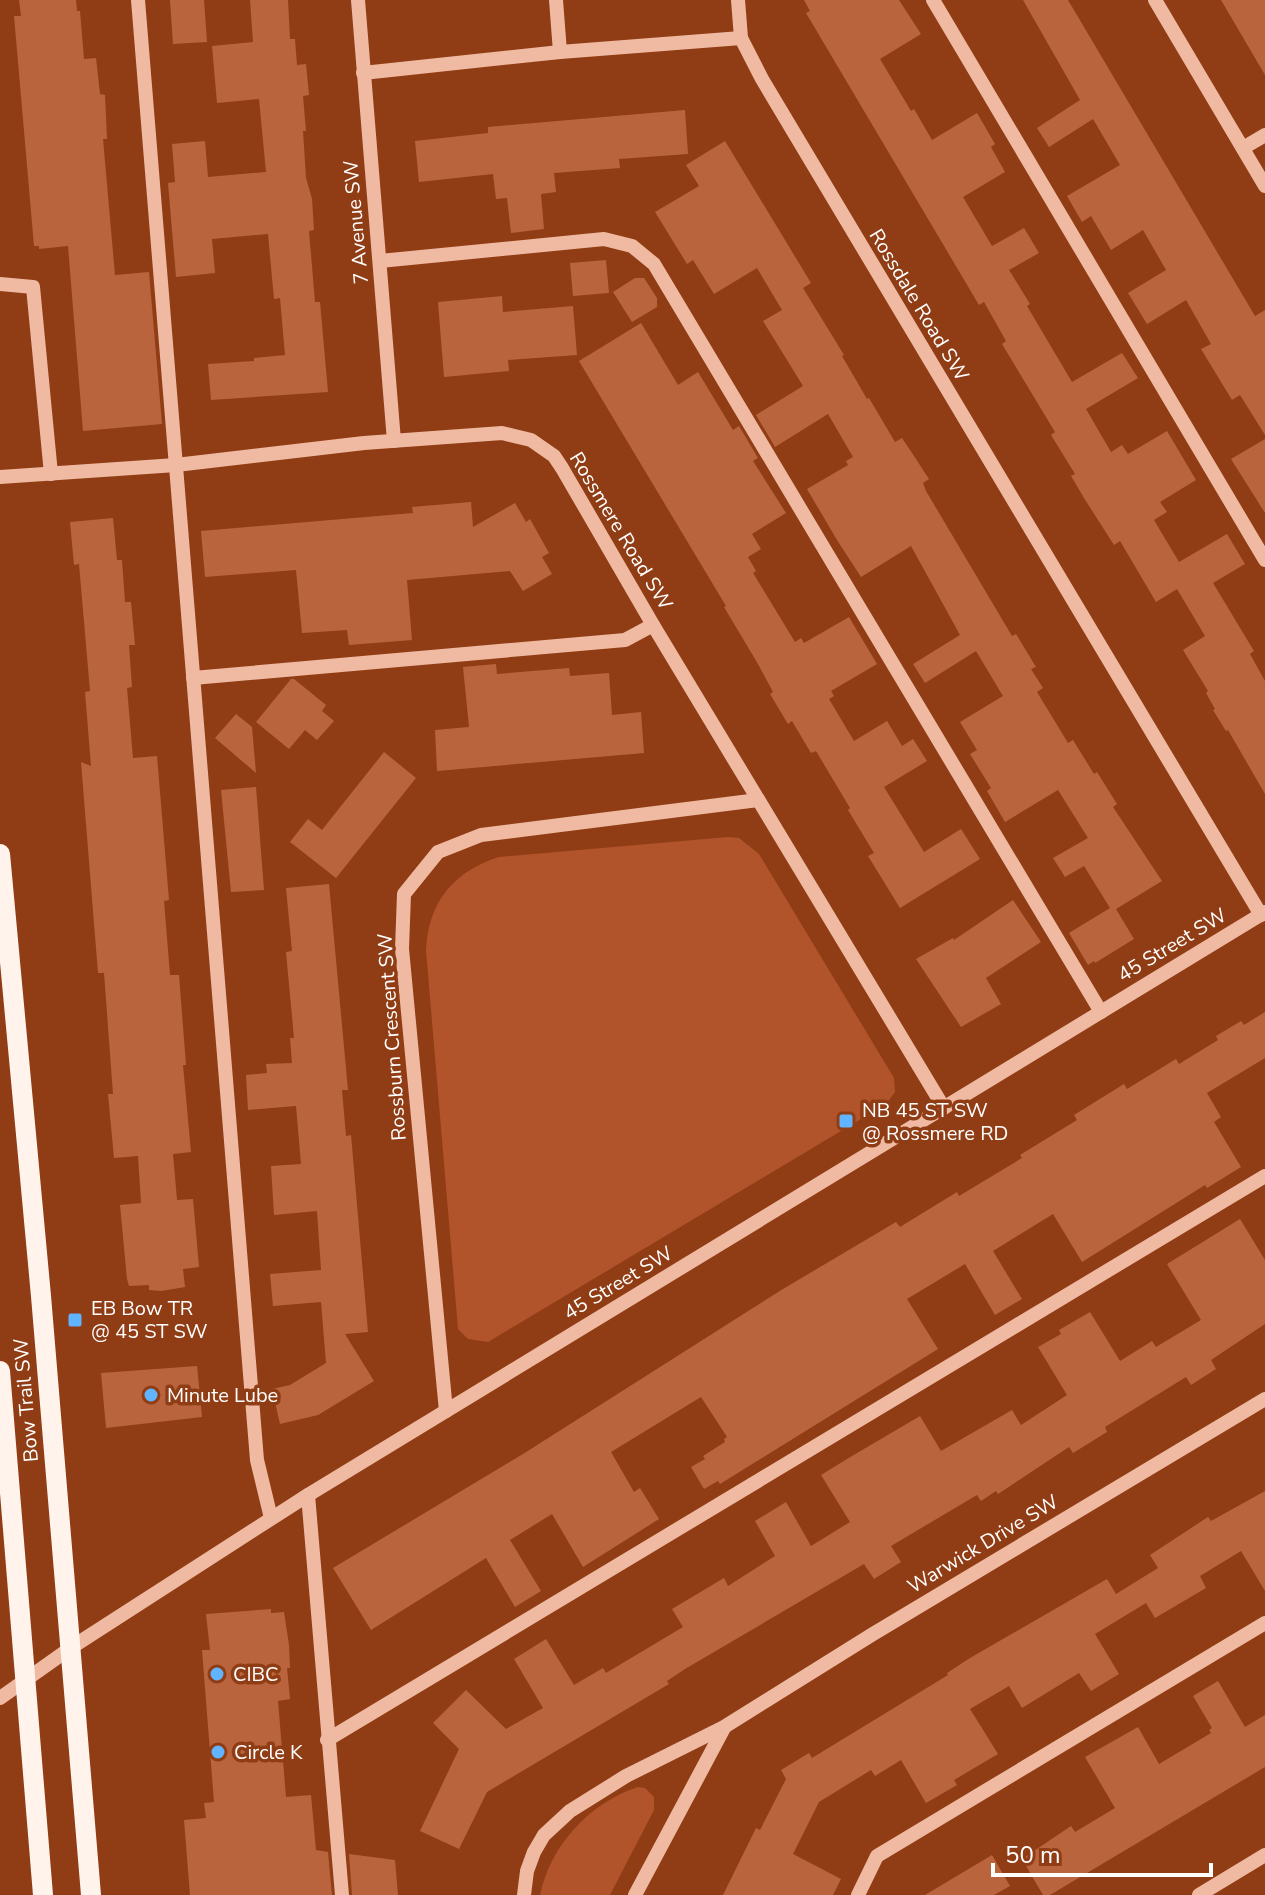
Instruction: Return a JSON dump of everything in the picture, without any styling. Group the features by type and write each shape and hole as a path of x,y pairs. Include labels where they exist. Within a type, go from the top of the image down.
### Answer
{"main road":[{"name":"Bow Trail SW","path":"0,854 72,1647 91,1895"},
{"name":"Bow Trail SW","path":"0,1371 43,1895"}],"street":[{"path":"138,0 257,1460 271,1518"},
{"name":"7 Avenue SW","path":"358,0 394,441"},
{"path":"556,0 560,52"},
{"path":"363,73 560,52 741,38 738,0"},
{"path":"933,0 1265,560"},
{"path":"1155,0 1265,186"},
{"name":"Rossdale Road SW","path":"741,38 762,79 1263,914"},
{"path":"1243,148 1265,135"},
{"path":"380,261 604,239 632,246 654,264 1101,1012"},
{"path":"0,284 33,287 51,474"},
{"name":"Rossmere Road SW","path":"0,477 176,465 394,441 502,433 531,440 543,447 562,468 944,1108"},
{"path":"193,678 625,640 653,625"},
{"name":"Rossburn Crescent SW","path":"446,1411 402,949 404,894 438,852 481,835 758,800"},
{"name":"45 Street SW","path":"0,1698 72,1647 308,1495 1263,914"},
{"path":"327,1740 1265,1176"},
{"name":"Warwick Drive SW","path":"524,1895 527,1871 534,1852 556,1822 626,1776 724,1727 1265,1399"},
{"path":"308,1495 342,1895"},
{"path":"858,1895 877,1856 1265,1623"},
{"path":"635,1895 724,1727"},
{"path":"1199,1895 1265,1855"}],"shaded area":[{"path":"739,838 759,854 894,1078 895,1092 886,1104 488,1342 468,1339 458,1329 426,950 438,903 457,880 483,863 499,857"},
{"path":"638,1787 645,1788 654,1797 654,1810 610,1895 540,1895 553,1860 574,1829 603,1804"}],"building":[{"path":"19,0 76,0 77,11 80,11 84,59 96,58 100,94 105,95 107,139 103,139 115,275 149,272 162,424 83,431 68,246 39,249 39,246 34,246 14,16 21,16"},
{"path":"170,0 204,0 207,42 173,44"},
{"path":"250,0 288,0 290,39 295,39 297,65 306,64 309,95 303,96 306,131 303,131 314,230 309,231 315,302 320,302 328,392 211,400 208,364 285,355 280,298 274,299 268,234 212,239 215,273 176,277 168,183 175,182 172,144 205,141 208,177 266,172 259,99 217,103 212,46 253,42"},
{"path":"804,0 899,0 921,34 880,59 932,140 977,113 995,144 991,147 1005,172 963,197 992,246 1024,228 1039,253 1009,270 1072,382 1122,353 1138,378 1086,409 1111,452 1122,445 1128,454 1167,431 1196,480 1160,502 1167,512 1154,520 1179,562 1227,534 1245,564 1213,583 1254,651 1250,654 1265,681 1265,794 1213,710 1206,693 1208,691 1183,650 1205,636 1177,589 1156,602 1120,541 1114,545 1084,498 1071,476 1075,474 1051,435 1055,432 1002,344 1006,341 984,302 979,305 806,13 810,11"},
{"path":"1023,0 1068,0 1255,316 1265,310 1265,435 1240,395 1232,400 1201,349 1211,344 1186,300 1147,324 1128,293 1166,270 1143,230 1111,250 1091,216 1082,222 1067,196 1120,165 1093,119 1049,147 1037,128 1080,100"},
{"path":"1221,0 1265,0 1265,75"},
{"path":"685,110 688,154 619,159 620,168 554,173 556,192 541,194 544,229 511,233 507,198 496,199 493,174 419,182 415,141 488,133 488,127"},
{"path":"725,141 811,283 803,288 867,399 895,442 902,438 929,479 923,483 926,491 1012,636 1016,634 1036,667 1031,669 1043,688 1037,692 1068,743 1073,740 1094,774 1097,772 1117,804 1113,807 1162,881 1116,909 1134,939 1095,963 1088,965 1069,933 1110,908 1084,866 1065,877 1053,858 1088,838 1058,790 1005,822 987,791 991,788 970,754 977,750 960,722 1003,696 976,651 925,683 913,664 960,635 911,546 861,577 837,540 807,489 848,465 846,461 853,457 828,414 775,447 756,415 803,386 763,321 782,310 757,268 714,294 693,260 687,264 655,212 699,186 686,165"},
{"path":"606,260 609,293 573,296 570,263"},
{"path":"635,278 644,278 657,298 657,307 632,322 613,292"},
{"path":"502,296 503,312 573,306 577,355 508,360 509,371 444,377 438,302"},
{"path":"641,323 678,385 698,372 733,430 739,426 758,458 753,461 786,513 752,534 761,549 748,557 756,571 753,573 795,642 801,638 804,643 849,617 877,664 831,691 834,696 829,699 854,741 887,721 902,746 913,739 927,761 884,787 924,852 961,829 980,859 900,908 868,856 874,853 848,810 850,808 816,751 811,753 792,721 788,724 726,606 579,361"},
{"path":"1265,439 1265,513 1231,459"},
{"path":"471,502 473,527 515,503 526,522 530,519 549,553 542,557 552,574 523,591 510,571 407,580 412,640 349,645 347,630 302,633 296,570 205,577 201,531 413,513 412,507"},
{"path":"113,518 117,560 122,560 125,602 131,602 135,645 129,645 132,687 127,688 133,758 157,756 169,900 164,901 170,975 179,975 191,1152 173,1154 177,1200 193,1199 199,1267 183,1269 185,1287 161,1291 149,1290 149,1285 129,1286 127,1279 120,1205 141,1203 138,1156 114,1158 108,1094 113,1094 104,973 98,973 81,762 91,766 85,692 90,691 79,564 74,565 70,522"},
{"path":"496,664 497,674 569,668 570,676 609,673 612,715 641,712 644,753 437,771 435,730 469,727 463,667"},
{"path":"291,679 326,705 322,711 334,721 317,740 305,730 289,749 256,722"},
{"path":"236,714 252,727 256,773 215,738"},
{"path":"384,752 416,778 336,878 290,842 308,819 322,830"},
{"path":"256,787 264,890 231,892 221,790"},
{"path":"329,884 348,1090 342,1090 346,1136 351,1135 368,1332 345,1334 374,1381 318,1415 280,1424 272,1389 290,1385 326,1363 321,1302 273,1306 270,1274 321,1270 317,1211 274,1215 271,1166 301,1164 296,1106 248,1110 246,1075 267,1073 266,1064 292,1063 290,1038 294,1038 286,952 292,951 286,888"},
{"path":"1013,900 1041,942 986,978 1001,1004 961,1027 916,959 954,940"},
{"path":"1265,1012 1265,1058 1207,1093 1221,1117 1214,1122 1241,1167 1207,1188 1205,1185 1082,1262 1053,1214 993,1251 1022,1299 995,1315 965,1264 907,1299 938,1349 720,1484 718,1481 704,1489 691,1467 705,1459 703,1456 725,1442 727,1437 701,1397 611,1452 634,1492 640,1488 659,1519 583,1567 552,1514 510,1540 541,1591 515,1607 486,1558 371,1630 333,1568 523,1454 783,1289 896,1222 900,1227 957,1192 959,1196 1022,1158 1020,1155 1077,1120 1074,1115 1124,1084 1127,1089 1176,1059 1179,1064 1218,1040 1216,1036 1241,1021 1244,1025"},
{"path":"1240,1219 1265,1260 1265,1324 1211,1360 1216,1369 1191,1385 1186,1377 1105,1427 1107,1432 1073,1453 1069,1447 998,1494 996,1491 981,1501 977,1495 891,1546 901,1562 874,1579 864,1564 685,1669 667,1681 669,1684 487,1792 459,1849 420,1831 459,1749 433,1723 466,1690 506,1729 543,1708 514,1659 546,1639 574,1685 603,1668 606,1673 683,1627 672,1609 724,1578 728,1586 775,1556 755,1521 786,1502 811,1546 850,1522 821,1475 852,1456 920,1416 941,1451 1012,1410 1021,1425 1067,1395 1038,1347 1090,1312 1120,1361 1152,1341 1156,1347 1201,1320 1167,1264"},
{"name":"Minute Lube","path":"197,1366 202,1417 106,1428 101,1373"},
{"path":"1265,1491 1265,1591 1241,1551 1200,1576 1206,1588 1155,1618 1146,1603 1095,1634 1119,1674 1091,1691 1079,1673 1022,1708 1009,1686 970,1709 998,1754 954,1780 957,1785 926,1803 901,1760 875,1776 871,1770 819,1802 793,1854 841,1879 833,1895 723,1895 756,1828 760,1830 786,1779 781,1770 809,1753 812,1758 948,1675 970,1658 1107,1579 1116,1594 1158,1568 1150,1555 1208,1517 1211,1521"},
{"path":"271,1609 271,1613 284,1612 289,1645 290,1668 287,1668 290,1699 278,1701 286,1797 311,1795 316,1850 328,1852 332,1895 190,1895 184,1820 206,1818 204,1803 214,1802 202,1650 210,1650 206,1614"},
{"path":"1218,1681 1245,1727 1265,1715 1265,1767 1050,1895 1043,1895 1022,1859 1071,1826 1075,1832 1115,1808 1085,1757 1138,1727 1159,1764 1211,1733 1209,1730 1212,1728 1193,1696"},
{"path":"349,1854 395,1860 398,1895 352,1895"},
{"path":"992,1855 1010,1886 994,1895 925,1895"}],"place":[{"name":"NB 45 ST SW @ Rossmere RD","path":"846,1121"},
{"name":"EB Bow TR @ 45 ST SW","path":"75,1320"},
{"name":"Minute Lube","path":"151,1395"},
{"name":"CIBC","path":"217,1674"},
{"name":"Circle K","path":"218,1752"}]}
